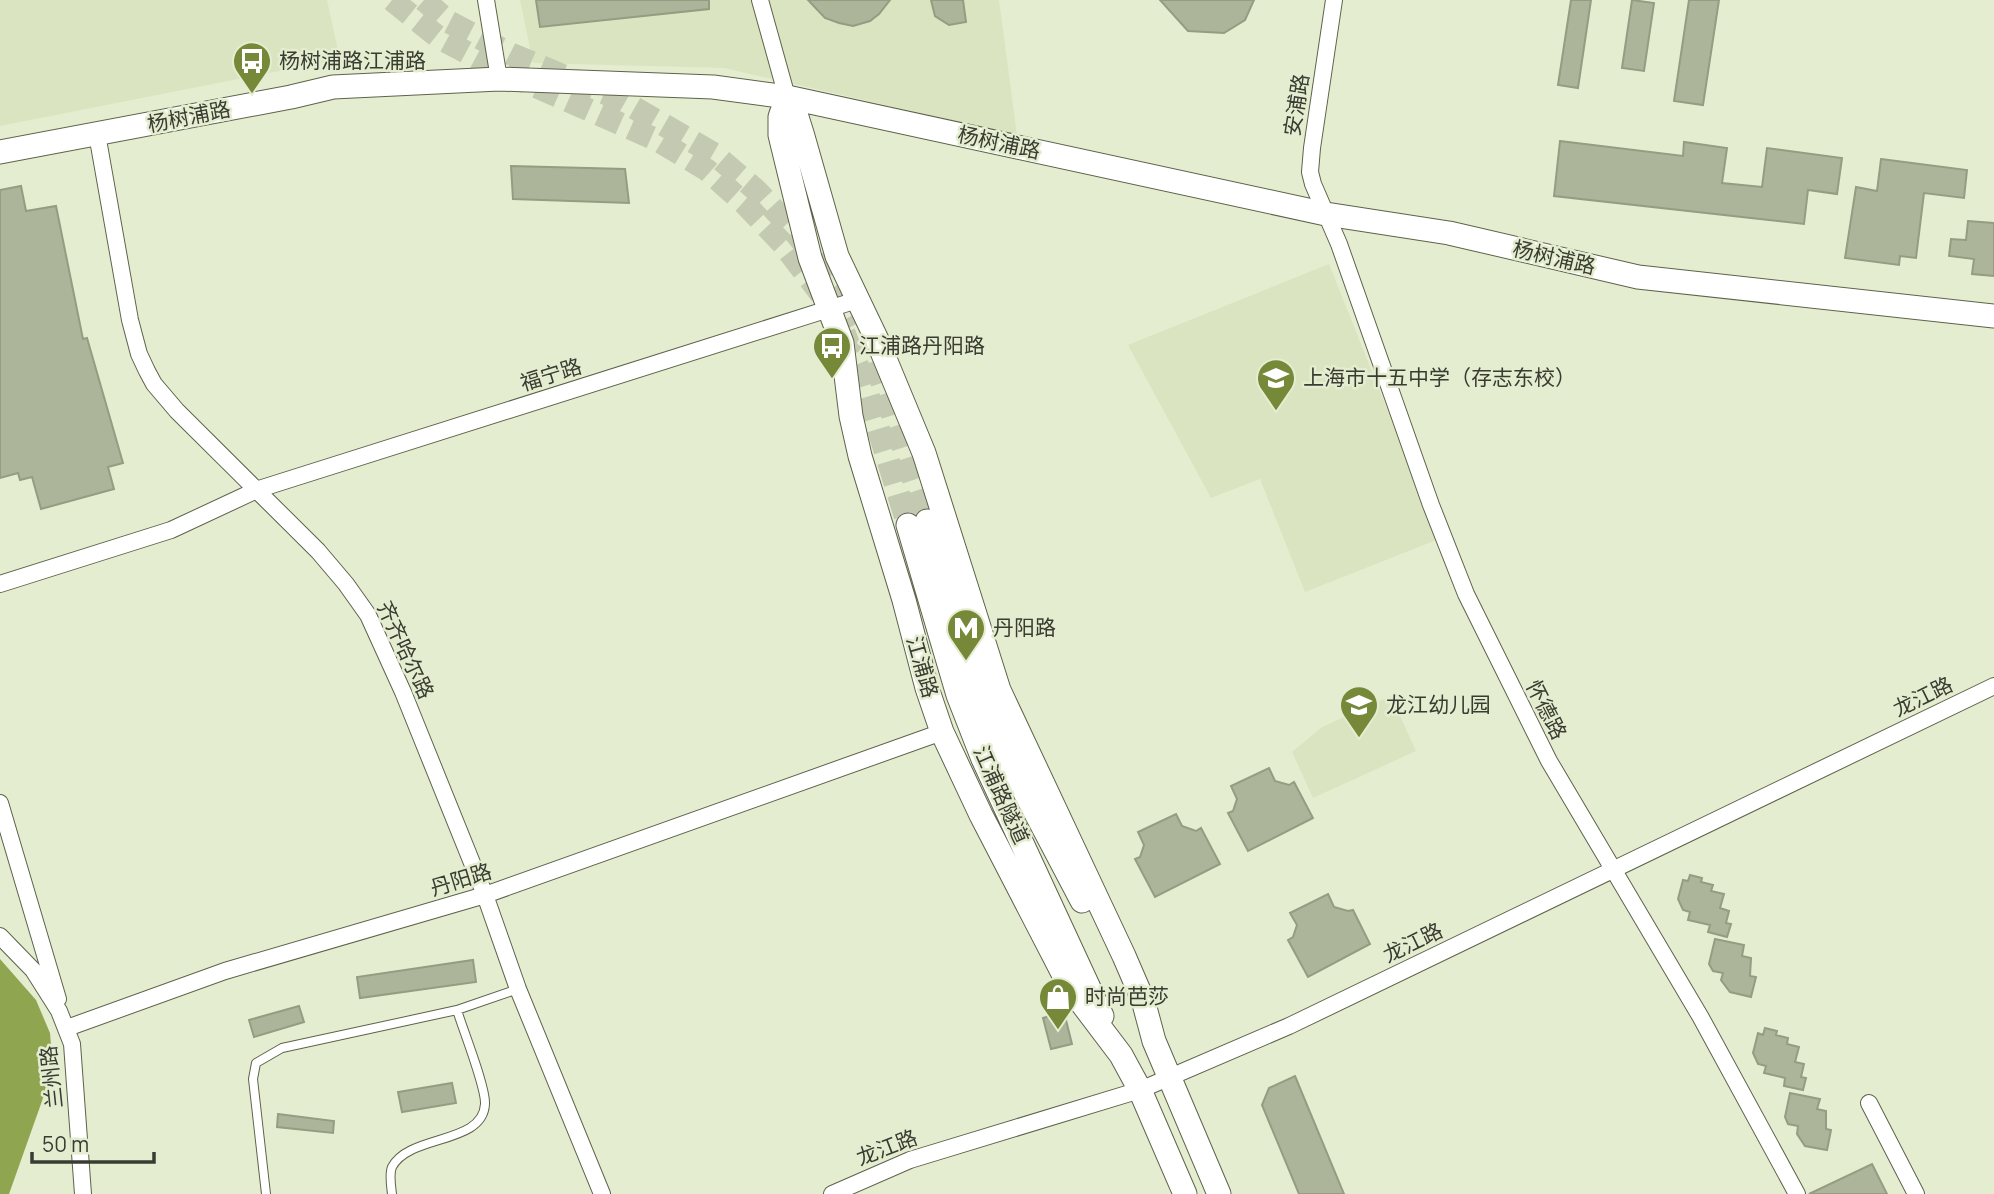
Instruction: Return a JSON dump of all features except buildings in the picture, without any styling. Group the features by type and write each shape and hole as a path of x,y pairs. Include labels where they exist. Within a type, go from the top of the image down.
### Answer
{"main road":[{"name":"杨树浦路","path":"0,152 333,87 499,79 713,87 787,97 1326,214 1449,233 1638,277 1994,316"},
{"name":"江浦路","path":"787,97 802,133 837,256 878,342 924,453 999,690 1125,956 1143,1000 1154,1041 1219,1194"},
{"name":"江浦路","path":"787,97 780,117 780,135 810,258 842,343 851,416 860,456 942,732 1071,989 1121,1055 1140,1090 1185,1194"},
{"name":"江浦路隧道","path":"1121,1055 983,759 958,695 918,523 978,693 1000,745 1154,1041"}],"street":[{"path":"486,0 499,79"},
{"name":"江浦路","path":"760,0 787,97"},
{"name":"安浦路","path":"1326,214 1313,184 1310,162 1334,0"},
{"name":"齐齐哈尔路","path":"97,134 130,320 139,354 147,371 154,384 177,411 259,489 318,551 368,615 403,692 485,895 518,989 602,1194"},
{"name":"怀德路","path":"1326,214 1466,594 1549,761 1700,1016 1797,1194"},
{"name":"福宁路","path":"0,584 171,530 259,489 857,300"},
{"name":"龙江路","path":"832,1194 910,1160 1171,1079 1289,1026 1994,686"},
{"name":"丹阳路","path":"67,1028 225,971 485,895 942,732"},
{"path":"0,803 67,1028"},
{"name":"兰州路","path":"0,936 33,970 67,1028 72,1044 83,1194"},
{"path":"1869,1103 1916,1194"}],"lane":[{"path":"266,1194 253,1079 256,1063 282,1048 457,1010 518,989"},
{"path":"392,1194 391,1170 403,1152 464,1132 481,1118 485,1104 457,1010"}],"shaded area":[{"path":"0,0 327,0 340,59 0,126"},
{"path":"520,0 999,0 1017,135 724,68 533,63"},
{"name":"上海市十五中学（存志东校）","path":"1329,264 1439,539 1305,592 1260,479 1211,498 1128,345"},
{"name":"龙江幼儿园","path":"1391,696 1416,751 1313,798 1292,752 1322,727"},
{"path":"0,959 36,1000 50,1033 53,1070 9,1194 0,1194"}],"tunnel":[{"path":"392,0 438,37 501,71 659,141 707,170 746,205 783,244 821,294"},
{"path":"424,0 449,22 511,54 619,99 714,154 757,191 793,230 839,288 858,323"},
{"path":"844,333 863,379 908,525"},
{"path":"875,361 927,521"}],"place":[{"name":"杨树浦路江浦路","path":"252,95"},
{"name":"江浦路丹阳路","path":"832,380"},
{"name":"上海市十五中学（存志东校）","path":"1276,412"},
{"name":"丹阳路","path":"966,662"},
{"name":"龙江幼儿园","path":"1359,739"},
{"name":"时尚芭莎","path":"1058,1031"}]}
